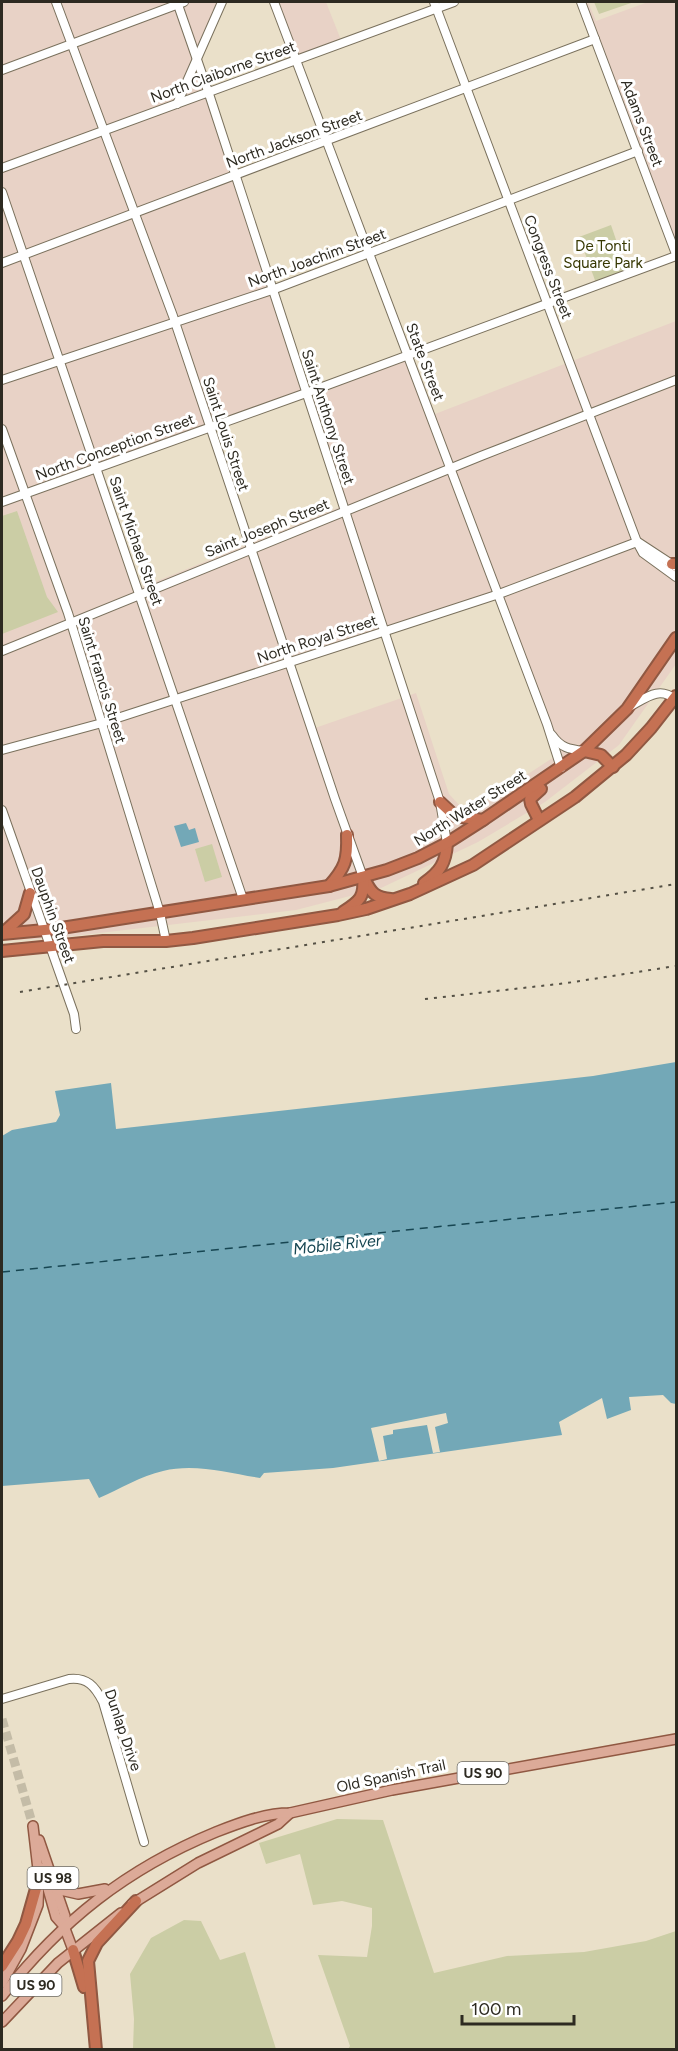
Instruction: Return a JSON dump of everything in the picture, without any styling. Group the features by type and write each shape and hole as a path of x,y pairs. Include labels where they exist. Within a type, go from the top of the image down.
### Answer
{"highway":[{"name":"North Water Street","path":"2,934 160,913 329,886 407,862 447,843 584,751 627,709 676,638"},
{"path":"2,951 104,941 166,941 246,931 338,915 410,894 473,865 575,797 613,767 676,698"},
{"path":"584,751 601,755 613,767"},
{"path":"539,820 530,797 553,781 561,768"},
{"path":"440,802 455,816 483,820"},
{"path":"329,886 346,862 347,836"},
{"path":"410,894 437,873 447,855 447,843"},
{"path":"363,877 375,896 396,899"},
{"path":"338,915 359,901 363,894 363,877"},
{"path":"2,934 24,914 30,893"},
{"path":"2,1966 26,1924 39,1878"},
{"path":"96,2049 92,1989 87,1968 91,1952 103,1935 136,1902"},
{"path":"73,1950 92,2010"}],"main road":[{"name":"Old Spanish Trail","path":"2,1996 64,1926 111,1888 152,1863 208,1836 274,1813 290,1814 415,1786 676,1739"},
{"name":"Old Spanish Trail","path":"2,2022 18,2002 73,1950 136,1902 209,1856 278,1824 290,1814"},
{"name":"US 98","path":"2,1983 36,1915 40,1892 34,1829 56,1889 64,1916 64,1926 73,1950"},
{"path":"37,1849 56,1917 64,1926"},
{"path":"56,1889 78,1894 111,1888"}],"street":[{"name":"Saint Louis Street","path":"56,2 175,323 347,836 353,844 363,877"},
{"path":"2,70 179,2"},
{"name":"Saint Anthony Street","path":"179,2 440,802 447,843"},
{"path":"177,104 222,2"},
{"name":"State Street","path":"274,2 499,594 550,731 561,768"},
{"name":"North Claiborne Street","path":"2,168 296,60 436,5 454,2"},
{"name":"Adams Street","path":"581,2 676,255"},
{"name":"Congress Street","path":"436,5 637,542 644,553 676,577"},
{"name":"North Jackson Street","path":"2,263 595,39"},
{"name":"North Joachim Street","path":"2,380 272,291 638,151"},
{"name":"Saint Michael Street","path":"2,192 243,899"},
{"name":"North Conception Street","path":"2,502 306,393 676,255"},
{"name":"Saint Joseph Street","path":"2,651 250,549 676,380"},
{"name":"Saint Francis Street","path":"2,429 70,623 160,913 166,941"},
{"path":"637,542 675,565"},
{"name":"North Royal Street","path":"2,750 102,723 384,632 499,594 637,542"},
{"path":"627,709 656,693 667,693 676,698"},
{"path":"550,731 561,746 584,751"},
{"name":"Dauphin Street","path":"2,810 74,1014 75,1029"},
{"name":"Dunlap Drive","path":"2,1700 69,1679 78,1678 93,1685 103,1702 144,1842"}],"shaded area":[{"path":"2,2 226,2 201,59 311,395 413,357 435,414 676,321 676,664 619,745 545,802 478,842 381,888 296,910 65,937 2,941","holes":["303,397 340,507 140,588 101,469","496,599 554,757 473,810 462,808 449,794 416,693 315,728 294,666"]},
{"path":"271,2 326,2 341,40 292,58"},
{"path":"577,2 588,2 596,21 648,2 676,2 676,249"}],"green space":[{"path":"594,2 634,2 599,14"},
{"name":"De Tonti Square Park","path":"611,225 627,272 596,283 579,237"},
{"path":"17,511 47,597 58,612 2,634 2,516"},
{"path":"212,844 222,877 205,882 195,849"},
{"path":"337,1819 383,1820 434,1973 507,1956 584,1952 646,1941 676,1931 676,2049 348,2049 350,2046 318,1955 367,1957 372,1926 372,1908 342,1901 313,1905 300,1854 266,1864 259,1843"},
{"path":"184,1920 201,1921 220,1960 245,1952 276,2049 133,2049 134,2019 130,1974 151,1938"}],"water":[{"path":"186,823 189,830 195,828 199,842 181,847 174,826"},
{"name":"Mobile River","path":"676,1062 676,1404 671,1403 663,1395 629,1397 631,1410 607,1419 602,1398 559,1422 562,1435 333,1468 264,1473 260,1478 212,1470 175,1469 147,1476 99,1498 89,1479 2,1486 2,1136 12,1130 56,1122 60,1115 55,1091 111,1083 116,1129 593,1076"}],"pier":[{"path":"446,1413 448,1423 435,1427 440,1452 433,1453 427,1425 393,1430 393,1434 383,1436 387,1459 379,1461 371,1428"}],"ferry route":[{"path":"2,1272 676,1202"}],"tunnel":[{"path":"2,1719 33,1826"}],"railway":[{"path":"20,992 676,884"},
{"path":"425,999 567,983 676,966"}]}
